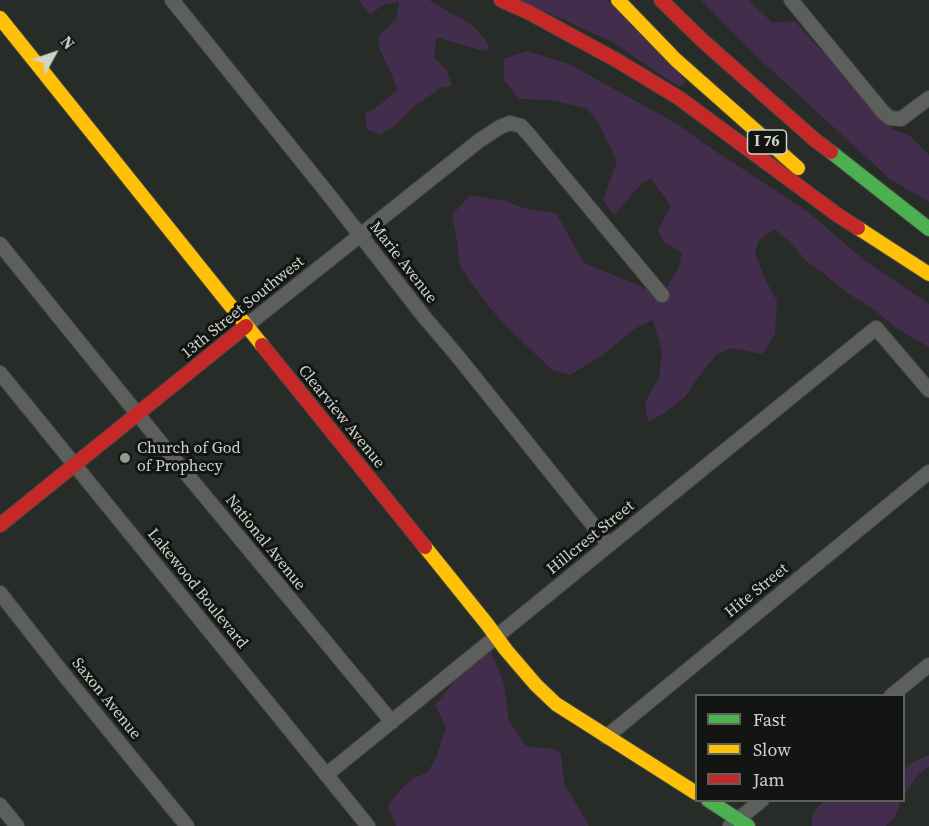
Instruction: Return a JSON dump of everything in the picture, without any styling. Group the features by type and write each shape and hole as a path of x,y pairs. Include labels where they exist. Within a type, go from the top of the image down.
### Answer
{"main road":[{"path":"501,0 618,60 679,98 839,216 929,272"},
{"name":"I 76","path":"618,0 676,60 802,172 929,272"},
{"name":"I 76","path":"661,0 765,97 824,147 929,229"},
{"path":"678,0 765,97"},
{"name":"Clearview Avenue","path":"0,18 536,685 556,704 695,792"},
{"name":"13th Street Southwest","path":"0,525 246,326"},
{"path":"709,802 739,824"}],"street":[{"name":"Marie Avenue","path":"172,0 609,545"},
{"path":"791,0 890,118 901,119 929,98"},
{"name":"13th Street Southwest","path":"246,326 480,140 510,123 520,126 530,136 662,295"},
{"name":"National Avenue","path":"0,244 392,722"},
{"name":"Hillcrest Street","path":"326,775 876,328 929,390"},
{"name":"Lakewood Boulevard","path":"0,373 368,826"},
{"name":"Hite Street","path":"606,737 929,472"},
{"name":"Saxon Avenue","path":"0,593 187,826"},
{"path":"893,694 929,665"},
{"path":"739,824 761,802"},
{"path":"0,805 17,826"}],"shaded area":[{"path":"359,0 429,0 472,25 485,39 490,49 483,51 439,38 436,40 434,58 446,69 452,86 440,88 410,110 396,125 380,135 367,129 365,114 397,90 380,50 378,37 396,19 399,2 385,4 370,14"},
{"path":"519,0 607,0 686,81 679,87 614,43"},
{"path":"701,0 748,0 773,23 795,21 893,130 909,135 929,155 929,202 890,179 755,55"},
{"path":"527,51 569,64 679,125 808,212 864,260 929,304 929,347 899,330 873,309 843,290 806,261 794,246 775,229 759,240 755,253 777,301 775,334 762,354 732,348 716,355 684,398 648,422 645,402 659,378 662,352 653,320 636,328 601,356 570,375 552,370 501,321 460,266 452,215 470,195 556,213 584,263 662,295 678,269 682,253 664,242 658,230 671,206 651,178 642,183 614,215 603,201 617,161 598,122 586,108 549,100 519,99 504,80 504,59"},
{"path":"491,652 504,684 509,721 526,746 553,749 561,754 564,783 589,826 396,826 388,805 414,778 427,773 435,760 446,728 435,705 467,666"},
{"path":"929,755 929,767 919,774 905,794 905,769 913,762"},
{"path":"822,802 901,802 895,817 886,826 812,826 812,815"}],"traffic: fast":[{"path":"831,152 929,229"},
{"path":"711,802 748,826"}],"traffic: slow":[{"path":"618,0 676,60 798,168"},
{"path":"0,18 262,345"},
{"path":"858,228 929,274"},
{"path":"425,547 506,650 556,704 695,792"}],"traffic: jam":[{"path":"501,0 528,12 618,61 679,98 858,228"},
{"path":"661,0 703,41 831,152"},
{"path":"0,525 246,326"},
{"path":"262,345 425,547"}],"place":[{"name":"Church of God of Prophecy","path":"125,458"}]}
